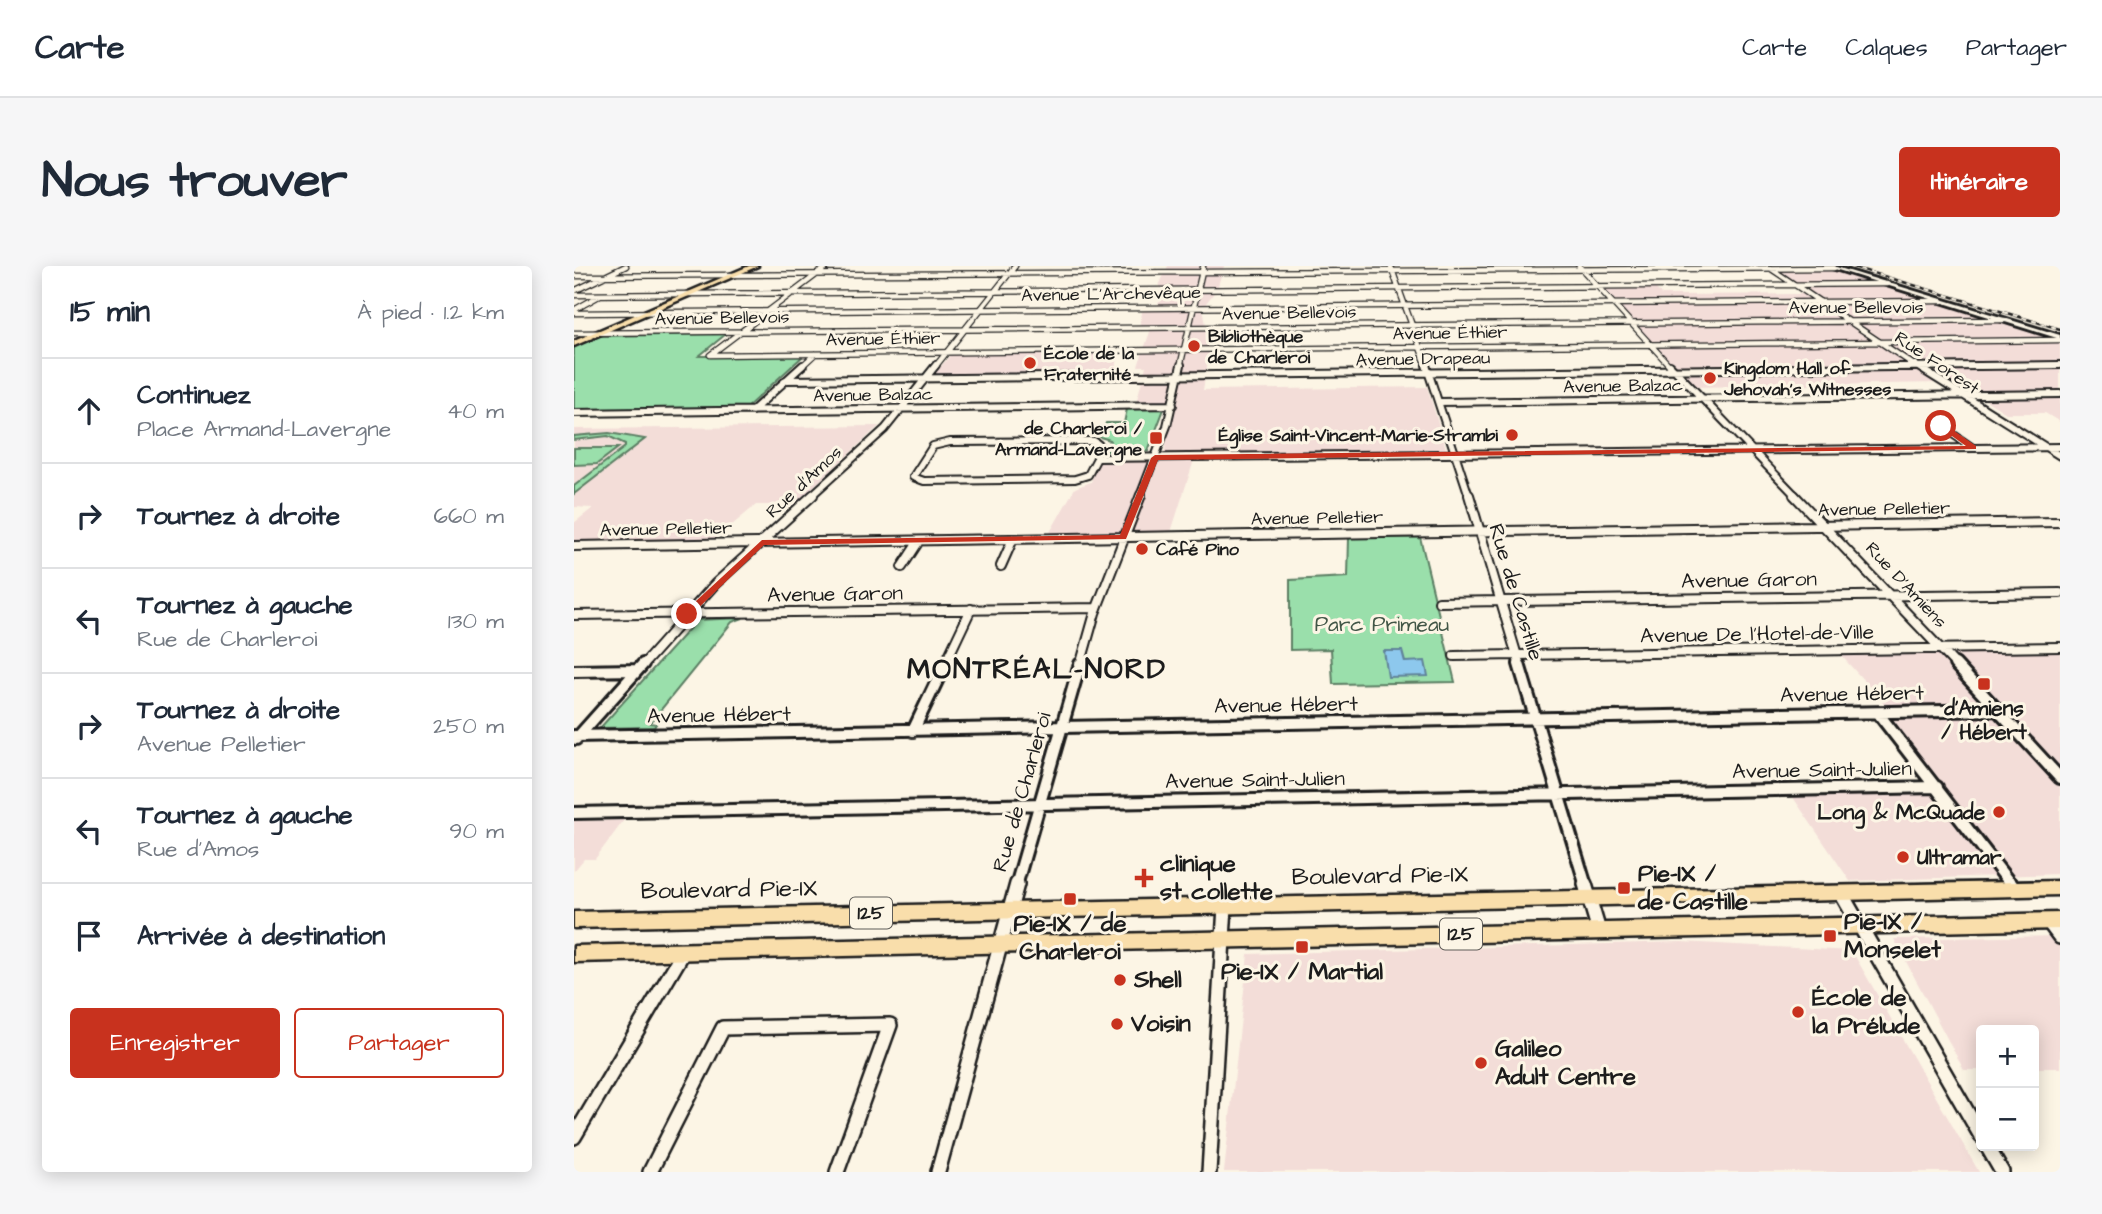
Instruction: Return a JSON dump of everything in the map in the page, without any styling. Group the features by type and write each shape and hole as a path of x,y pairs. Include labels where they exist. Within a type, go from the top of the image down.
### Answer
{"main road":[{"path":"574,336 744,266"},
{"path":"574,344 755,266"},
{"name":"Boulevard Pie-IX","path":"574,920 2060,888"},
{"name":"125","path":"574,954 1860,925 2056,927"}],"street":[{"path":"574,293 625,266"},
{"path":"738,332 828,266"},
{"name":"Rue d'Amos","path":"576,738 687,614 885,429 1015,266"},
{"name":"Rue Forest","path":"1768,267 1961,396 2060,456"},
{"path":"574,276 1202,269 1831,267 2060,339"},
{"name":"Rue de Castille","path":"1392,268 1456,454 1498,602 1559,793 1599,931"},
{"name":"Rue D'Amiens","path":"1580,268 1701,399 1892,595 2060,778"},
{"name":"Rue de Charleroi","path":"938,1172 1009,911 1097,608 1173,405 1202,269"},
{"path":"574,293 603,295 1887,284"},
{"path":"574,311 603,295"},
{"name":"Avenue L'Archevêque","path":"574,311 1942,301"},
{"name":"Avenue Bellevois","path":"586,333 2005,320"},
{"name":"Avenue Éthier","path":"738,332 709,354 2060,339"},
{"path":"752,411 816,354"},
{"name":"Avenue Drapeau","path":"786,380 2060,365"},
{"name":"Avenue Balzac","path":"1439,402 2060,394"},
{"name":"Avenue Balzac","path":"574,413 1173,405"},
{"path":"1941,426 1974,448"},
{"path":"1094,441 1100,445 1097,458 1088,475 1075,479 924,481 913,477 933,446 944,443 1094,441"},
{"path":"1097,458 2060,447"},
{"name":"Avenue Pelletier","path":"574,546 2060,522"},
{"path":"1001,566 1013,539"},
{"path":"902,567 919,541"},
{"name":"Avenue Garon","path":"1439,602 2060,593"},
{"name":"Avenue Garon","path":"574,615 1097,608"},
{"path":"913,731 971,609"},
{"name":"Avenue De l'Hotel-de-Ville","path":"1454,656 2060,647"},
{"path":"574,671 637,670"},
{"name":"Avenue Hébert","path":"576,738 1998,710"},
{"path":"1878,713 2014,889"},
{"name":"Avenue Saint-Julien","path":"574,813 1937,787"},
{"path":"1841,893 1976,1127"},
{"path":"1209,1172 1225,905"},
{"path":"574,1137 684,951"},
{"path":"650,1172 723,1028 890,1025 837,1172"},
{"path":"1990,1151 2002,1172"}],"shaded area":[{"path":"1168,266 1224,266 1217,289 1203,307 1210,349 1203,390 1427,387 1447,451 1164,454 1178,391 1172,391 1169,403 1136,403 1146,366 1138,366 1151,329 1139,328 1143,308 1157,308 1163,290 1157,290"},
{"path":"1579,266 1823,266 2060,339 2060,422 2045,413 2006,413 1978,395 1961,396 1941,383 1690,387 1597,286 1654,287 1662,295 1806,294 1770,268 1582,269"},
{"name":"École de la Fraternité","path":"1120,351 1114,374 933,376 952,353"},
{"path":"879,426 794,505 756,505 714,540 574,542 574,523 593,508 574,507 574,429"},
{"path":"1194,460 1171,532 1049,534 1075,488 1091,482 1098,461"},
{"path":"2060,650 2060,874 1850,881 1788,790 1936,787 1878,713 1892,712 1839,653"},
{"path":"624,820 595,859 584,859 574,871 574,821"},
{"path":"2060,936 2060,1068 2039,1068 2039,1025 1976,1025 1976,1070 1964,1070 1894,939"},
{"name":"Galileo Adult Centre","path":"1681,942 1852,951 1979,1172 1224,1172 1248,954"}],"green space":[{"path":"726,334 699,356 803,356 745,409 574,411 574,346 599,336"},
{"path":"1127,409 1164,409 1148,451 1110,453 1107,451 1110,440 1100,437 1106,423 1124,423"},
{"path":"609,433 645,439 574,494 574,486 625,447 625,444 608,436 574,440 574,436"},
{"path":"574,448 618,448 597,464 574,465"},
{"name":"Parc Primeau","path":"1420,537 1455,682 1333,684 1331,649 1290,650 1290,580 1348,577 1349,538"},
{"path":"743,618 732,622 650,723 656,724 654,727 600,728 697,620"}],"water":[{"path":"1384,651 1402,651 1405,662 1425,661 1428,676 1388,677"}],"railway":[{"path":"1850,266 2060,329"}],"place":[{"name":"Bibliothèque de Charleroi","path":"1194,346"},
{"name":"École de la Fraternité","path":"1030,363"},
{"name":"Kingdom Hall of Jehovah's Witnesses","path":"1710,378"},
{"name":"Église Saint-Vincent-Marie-Strambi","path":"1512,435"},
{"name":"de Charleroi / Armand-Lavergne","path":"1156,438"},
{"name":"Café Pino","path":"1142,549"},
{"name":"d'Amiens / Hébert","path":"1984,684"},
{"name":"Long & McQuade","path":"1999,812"},
{"name":"Ultramar","path":"1903,857"},
{"name":"clinique st collette","path":"1144,878"},
{"name":"Pie-IX / de Castille","path":"1624,888"},
{"name":"Pie-IX / de Charleroi","path":"1070,899"},
{"name":"Pie-IX / Monselet","path":"1830,936"},
{"name":"Pie-IX / Martial","path":"1302,947"},
{"name":"Shell","path":"1120,980"},
{"name":"École de la Prélude","path":"1798,1012"},
{"name":"Voisin","path":"1117,1024"},
{"name":"Galileo Adult Centre","path":"1481,1063"}],"district":[{"name":"MONTRÉAL-NORD","path":"1037,669"}],"route":[{"path":"687,614 715,584 762,543 1123,537 1155,458 1974,448 1941,426"}]}
